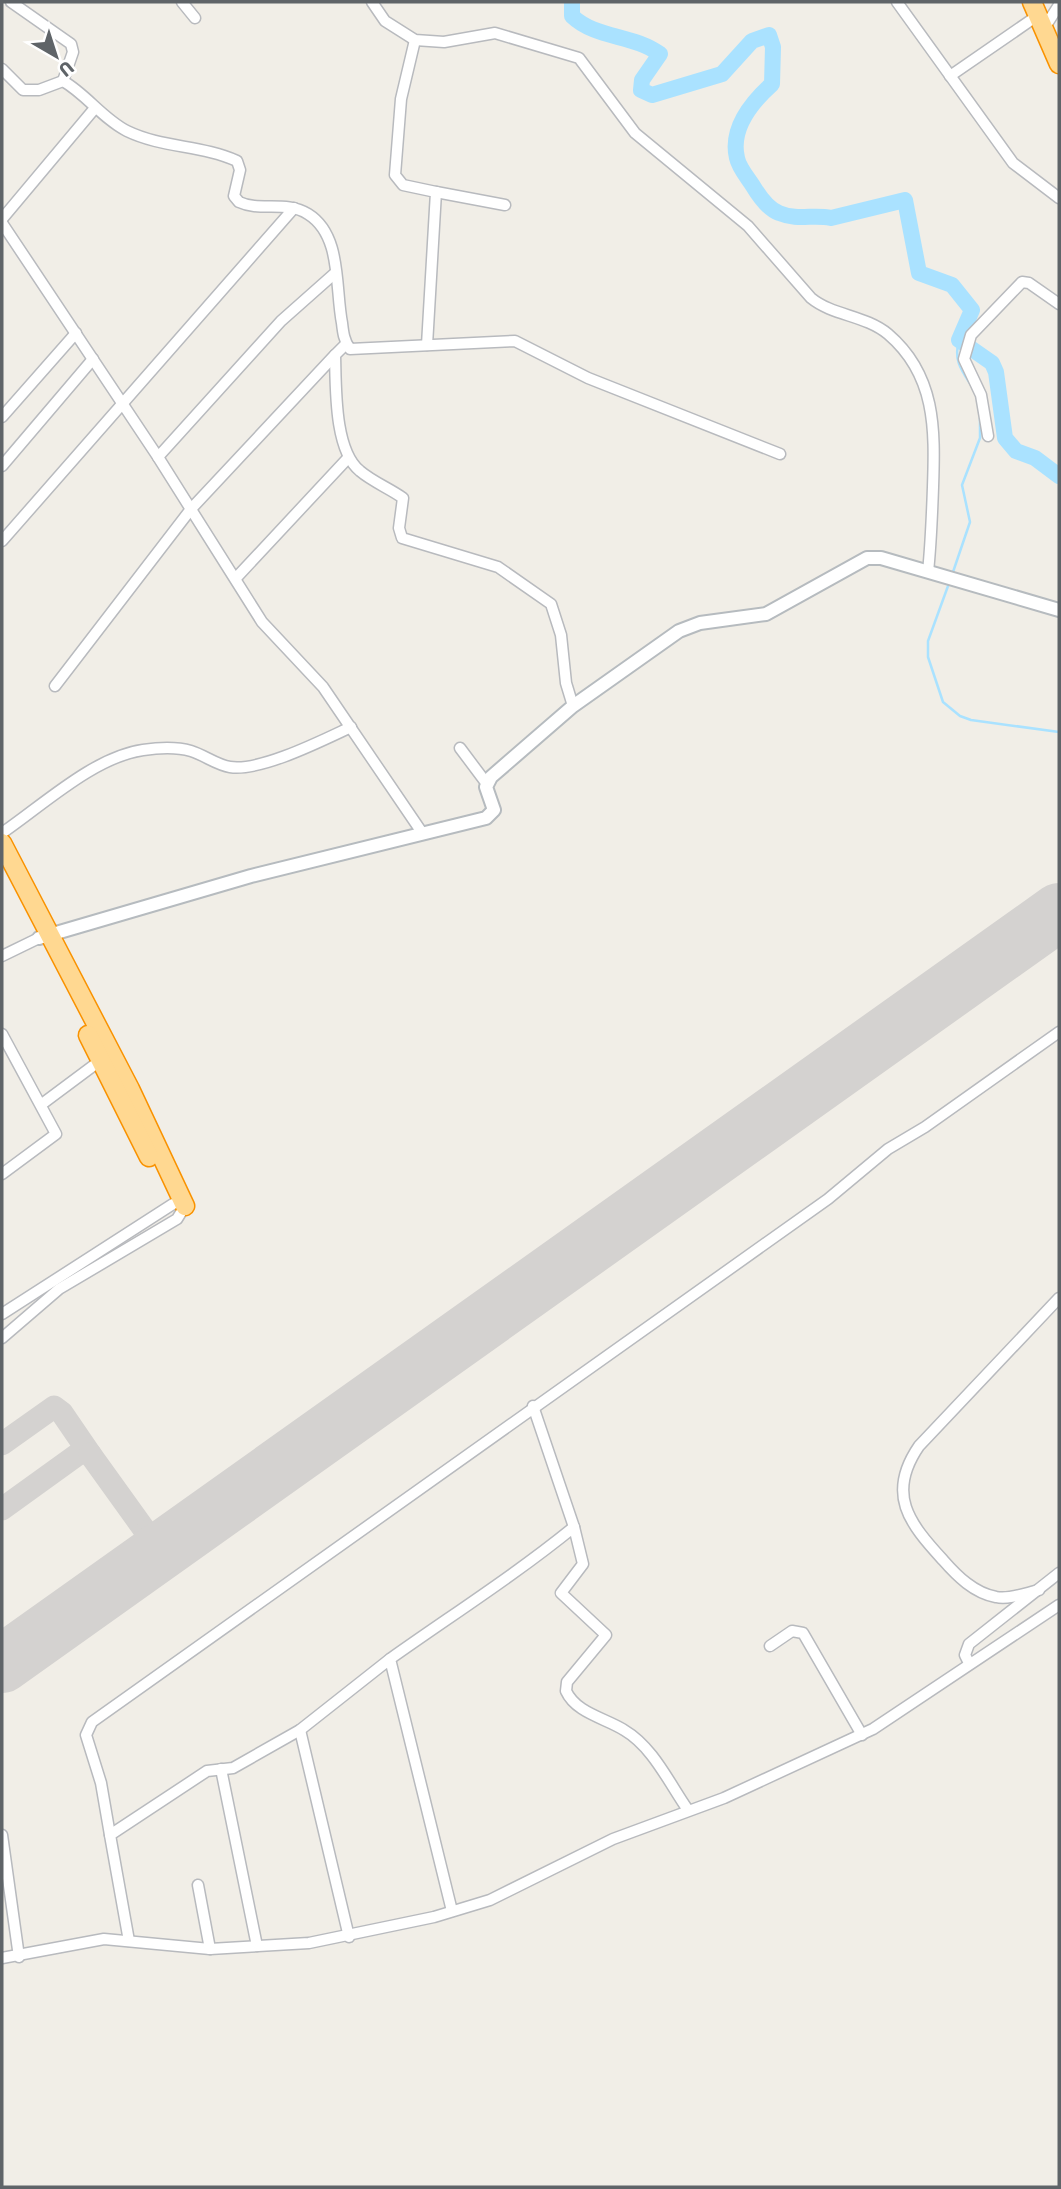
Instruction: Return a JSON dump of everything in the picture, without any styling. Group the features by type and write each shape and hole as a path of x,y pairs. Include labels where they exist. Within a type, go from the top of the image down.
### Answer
{"highway":[{"path":"1037,16 1059,64"},
{"path":"2,844 44,935 179,1205"},
{"path":"2,867 44,935"},
{"path":"78,1002 101,1060 179,1205"}],"street":[{"path":"11,2 71,44 73,52 63,81"},
{"path":"183,2 195,18"},
{"path":"372,2 385,21 415,40 444,42 495,33 520,38 579,58 635,133 748,226 811,298 869,322 901,347 919,373 933,411 934,523 928,572"},
{"path":"897,2 1013,163 1059,198"},
{"path":"950,76 1037,16 1059,5"},
{"path":"415,40 401,99 395,175 403,185 505,205"},
{"path":"2,69 23,90 39,90 63,81"},
{"path":"63,81 94,108 136,134 237,162 240,170 234,196 242,205 294,208 306,213 329,235 346,344 354,350 516,341 588,378 780,454"},
{"path":"94,108 2,221 158,457 262,622 323,687 423,834"},
{"path":"427,345 436,192"},
{"path":"2,541 294,208"},
{"path":"158,457 281,321 334,274"},
{"path":"988,436 981,395 964,359 971,335 1023,282 1029,283 1059,304"},
{"path":"2,418 76,333"},
{"path":"55,686 191,509 346,344"},
{"path":"335,355 337,401 348,458 361,472 403,498 399,528 402,538 498,567 551,604 561,635 566,683 573,706"},
{"path":"2,466 93,359"},
{"path":"236,578 348,458"},
{"path":"487,784 497,771 573,706 679,631 700,623 766,614 867,558 881,558 1059,610"},
{"path":"2,833 109,758 143,750 172,748 190,750 228,767 243,768 301,750 351,727"},
{"path":"2,957 44,935 251,876 423,834 492,814 494,810 487,784 460,748"},
{"path":"129,1941 101,1783 86,1735 89,1726 533,1406 828,1199 888,1149 919,1131 1059,1032"},
{"path":"2,1034 42,1104 56,1136 2,1174"},
{"path":"42,1104 101,1060"},
{"path":"2,1314 179,1205"},
{"path":"2,1338 59,1289 177,1219 179,1205"},
{"path":"1038,1590 1002,1598 975,1590 953,1572 913,1526 903,1501 903,1481 908,1464 919,1446 1059,1298"},
{"path":"533,1406 574,1527 583,1564 561,1593 606,1635 567,1682 566,1691 575,1703 600,1720 638,1738 688,1811"},
{"path":"110,1835 207,1771 233,1768 300,1730 390,1660 499,1586 519,1567 574,1527"},
{"path":"969,1663 965,1655 969,1644 1059,1573"},
{"path":"2,1958 92,1940 210,1949 349,1937 490,1900 613,1839 724,1798 862,1735 889,1720 969,1663 1059,1605"},
{"path":"770,1646 792,1631 803,1633 862,1735"},
{"path":"390,1660 452,1911"},
{"path":"300,1730 349,1937"},
{"path":"221,1769 257,1946"},
{"path":"2,1835 19,1956"},
{"path":"198,1885 210,1949"}],"waterway":[{"path":"572,2 572,16 592,29 638,43 660,54 642,80 641,90 652,95 722,74 752,41 769,35 773,47 772,84 744,117 737,137 737,158 744,173 768,205 779,213 793,217 831,218 905,200 919,273 952,285 972,310 959,340 992,363 996,372 1005,438 1016,451 1035,458 1059,476"},
{"path":"959,340 958,360 973,388"},
{"path":"953,572 970,522 962,485 980,438 980,418"},
{"path":"948,586 928,641 928,657 943,702 960,716 971,720 1059,732"}],"taxiway":[{"path":"2,1444 54,1407 62,1413 90,1454 81,1452 2,1509"},
{"path":"90,1454 146,1532 148,1549 139,1566"},
{"path":"146,1532 164,1540 182,1535"}],"runway":[{"path":"2,1664 1059,912"}]}
